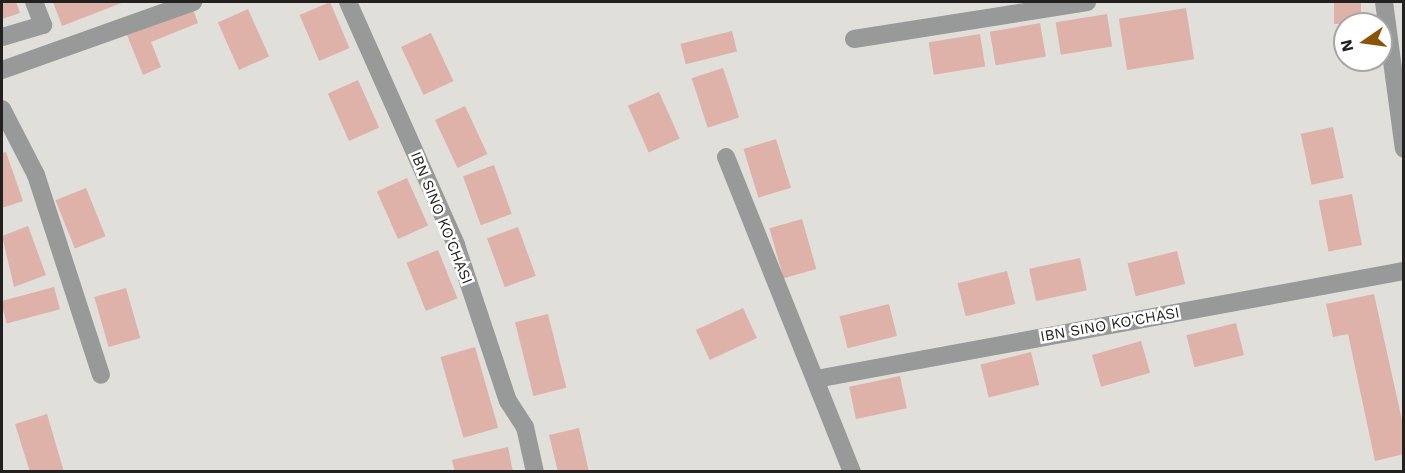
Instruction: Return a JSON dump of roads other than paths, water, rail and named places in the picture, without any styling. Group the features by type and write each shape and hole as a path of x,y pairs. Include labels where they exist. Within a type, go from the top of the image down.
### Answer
{"street":[{"path":"2,37 43,25 34,2"},
{"path":"2,70 193,2"},
{"name":"IBN SINO KO'CHASI","path":"348,2 456,245 508,401 525,427 535,471"},
{"path":"854,39 1087,2"},
{"path":"1384,2 1404,149"},
{"path":"2,109 36,175 101,375"},
{"path":"726,157 852,471"},
{"name":"IBN SINO KO'CHASI","path":"816,379 1404,271"}]}
